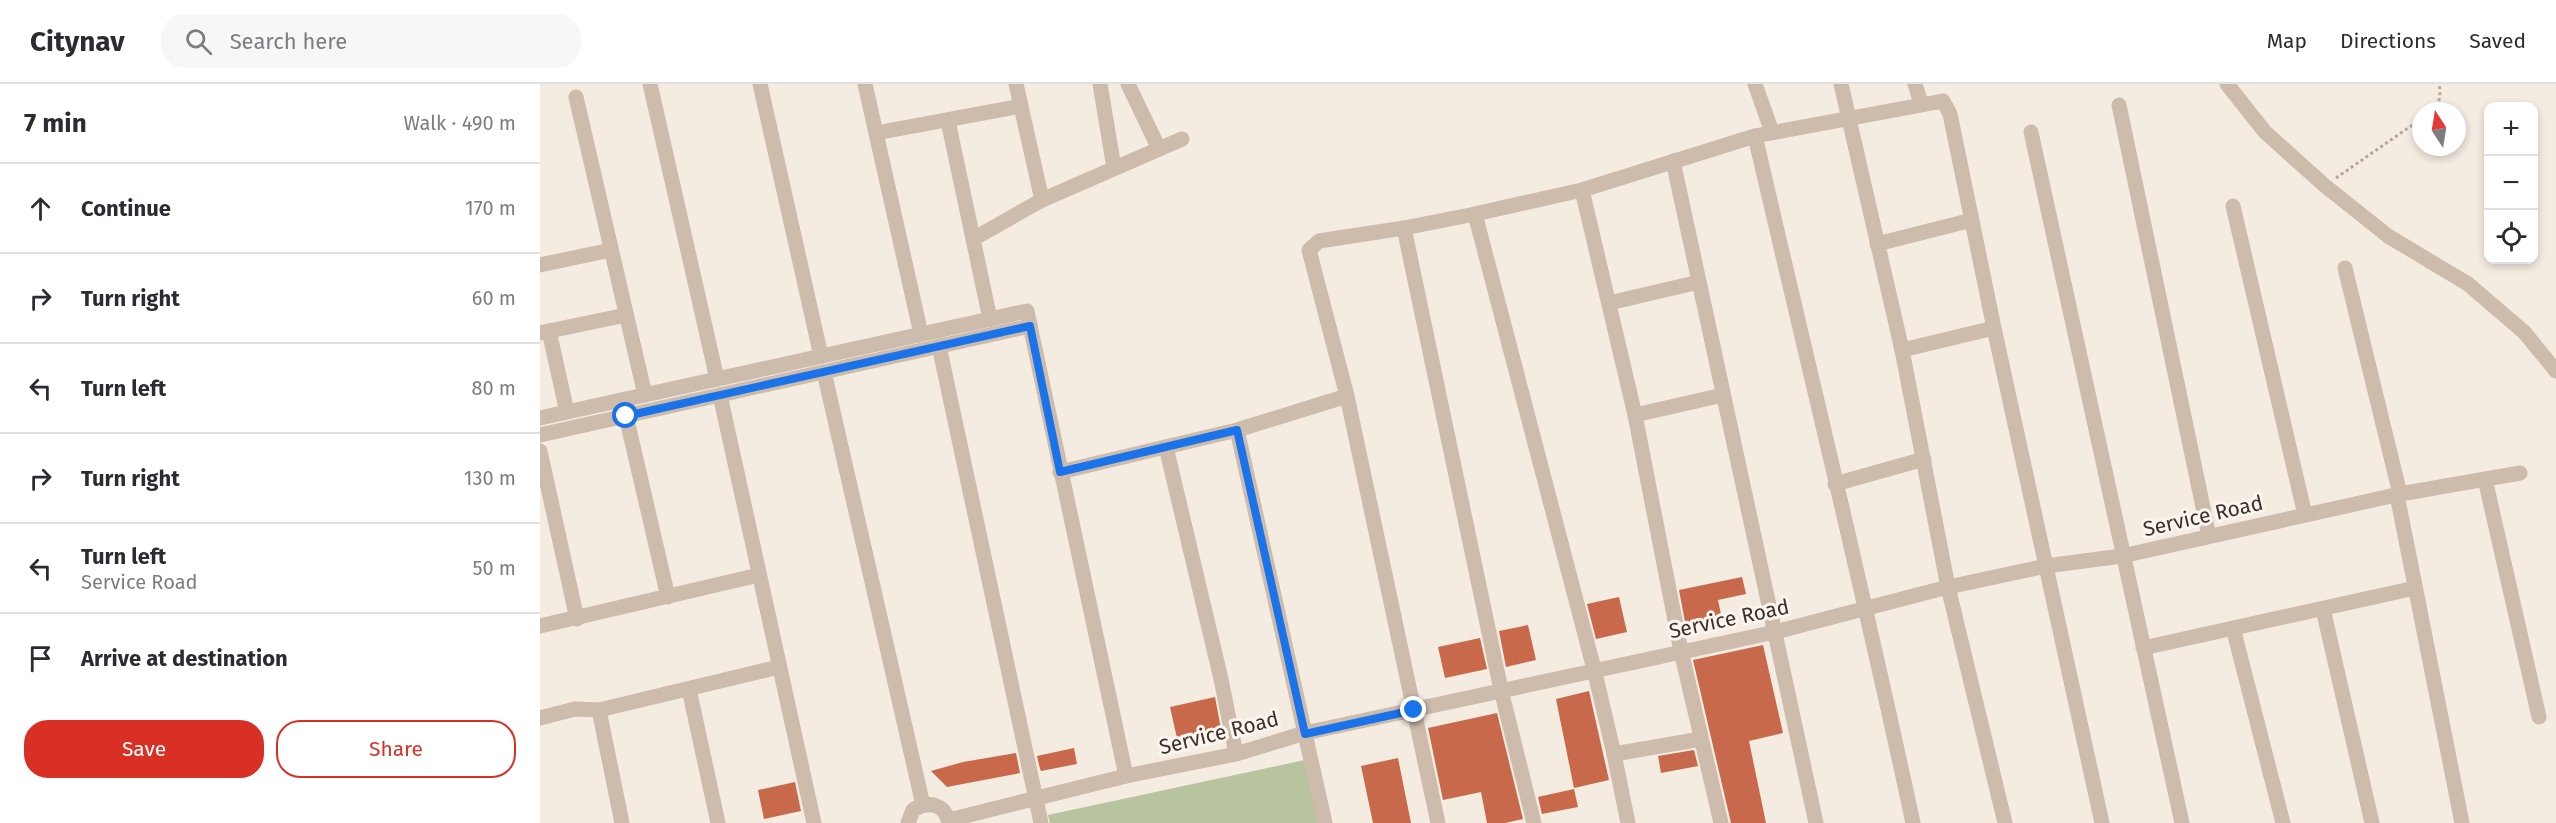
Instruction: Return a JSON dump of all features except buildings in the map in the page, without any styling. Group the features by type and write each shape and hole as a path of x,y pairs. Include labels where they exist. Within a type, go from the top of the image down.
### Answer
{"street":[{"path":"650,84 717,379"},
{"path":"760,84 821,356"},
{"path":"865,84 921,334"},
{"path":"1016,84 1042,200"},
{"path":"1100,84 1114,168"},
{"path":"1128,84 1159,148"},
{"path":"1755,84 1772,132"},
{"path":"1841,84 1902,350 1948,587 2005,823"},
{"path":"1915,84 1921,103"},
{"path":"2227,84 2265,132 2324,185 2388,236 2468,284 2524,332 2556,372"},
{"path":"576,97 645,395"},
{"path":"1438,823 1347,396 1310,250 1319,241 1404,228 1582,190 1755,136 1943,100 1950,114 1994,328 2102,823"},
{"path":"2119,105 2209,536"},
{"path":"876,133 1021,106"},
{"path":"948,121 990,319"},
{"path":"2031,132 2182,823"},
{"path":"1755,136 1835,484 1867,609 1913,823"},
{"path":"973,239 1042,200 1182,138"},
{"path":"1673,160 1816,823"},
{"path":"1582,190 1635,415 1681,651 1721,823"},
{"path":"2233,206 2305,515"},
{"path":"1475,214 1594,669 1628,823"},
{"path":"1877,244 1972,220"},
{"path":"1404,228 1501,690 1534,823"},
{"path":"540,265 611,250"},
{"path":"2346,268 2398,495 2462,823"},
{"path":"1609,303 1699,282"},
{"path":"540,418 1027,311 1126,776"},
{"path":"567,412 544,332 626,315"},
{"path":"540,435 1030,326"},
{"path":"1902,350 1994,328"},
{"path":"939,346 1041,823"},
{"path":"824,372 923,805"},
{"path":"720,395 814,823"},
{"path":"1635,415 1723,395"},
{"path":"1060,472 1237,430 1347,396"},
{"path":"626,416 668,597"},
{"path":"1237,430 1325,823"},
{"path":"1166,447 1221,680 1236,754"},
{"path":"540,451 577,619"},
{"path":"1835,484 1924,459"},
{"name":"Service Road","path":"949,822 1126,776 1236,754 1305,734 1594,669 1775,632 1948,587 2046,566 2122,556 2398,495 2520,473"},
{"path":"2485,479 2539,717"},
{"path":"540,626 759,575"},
{"path":"2143,648 2415,588"},
{"path":"2323,609 2372,823"},
{"path":"2233,628 2283,823"},
{"path":"540,718 575,709 599,710 779,667"},
{"path":"688,689 718,823"},
{"path":"599,710 622,823"},
{"path":"1614,754 1701,739"},
{"path":"908,823 914,810 930,804 942,808 949,822"}],"path":[{"path":"2438,102 2441,94 2439,84"},
{"path":"2324,185 2412,125"}],"green space":[{"path":"1305,760 1319,823 1050,823 1048,815"}],"route":[{"path":"626,416 1030,326 1060,472 1237,430 1305,734 1414,710"}]}
